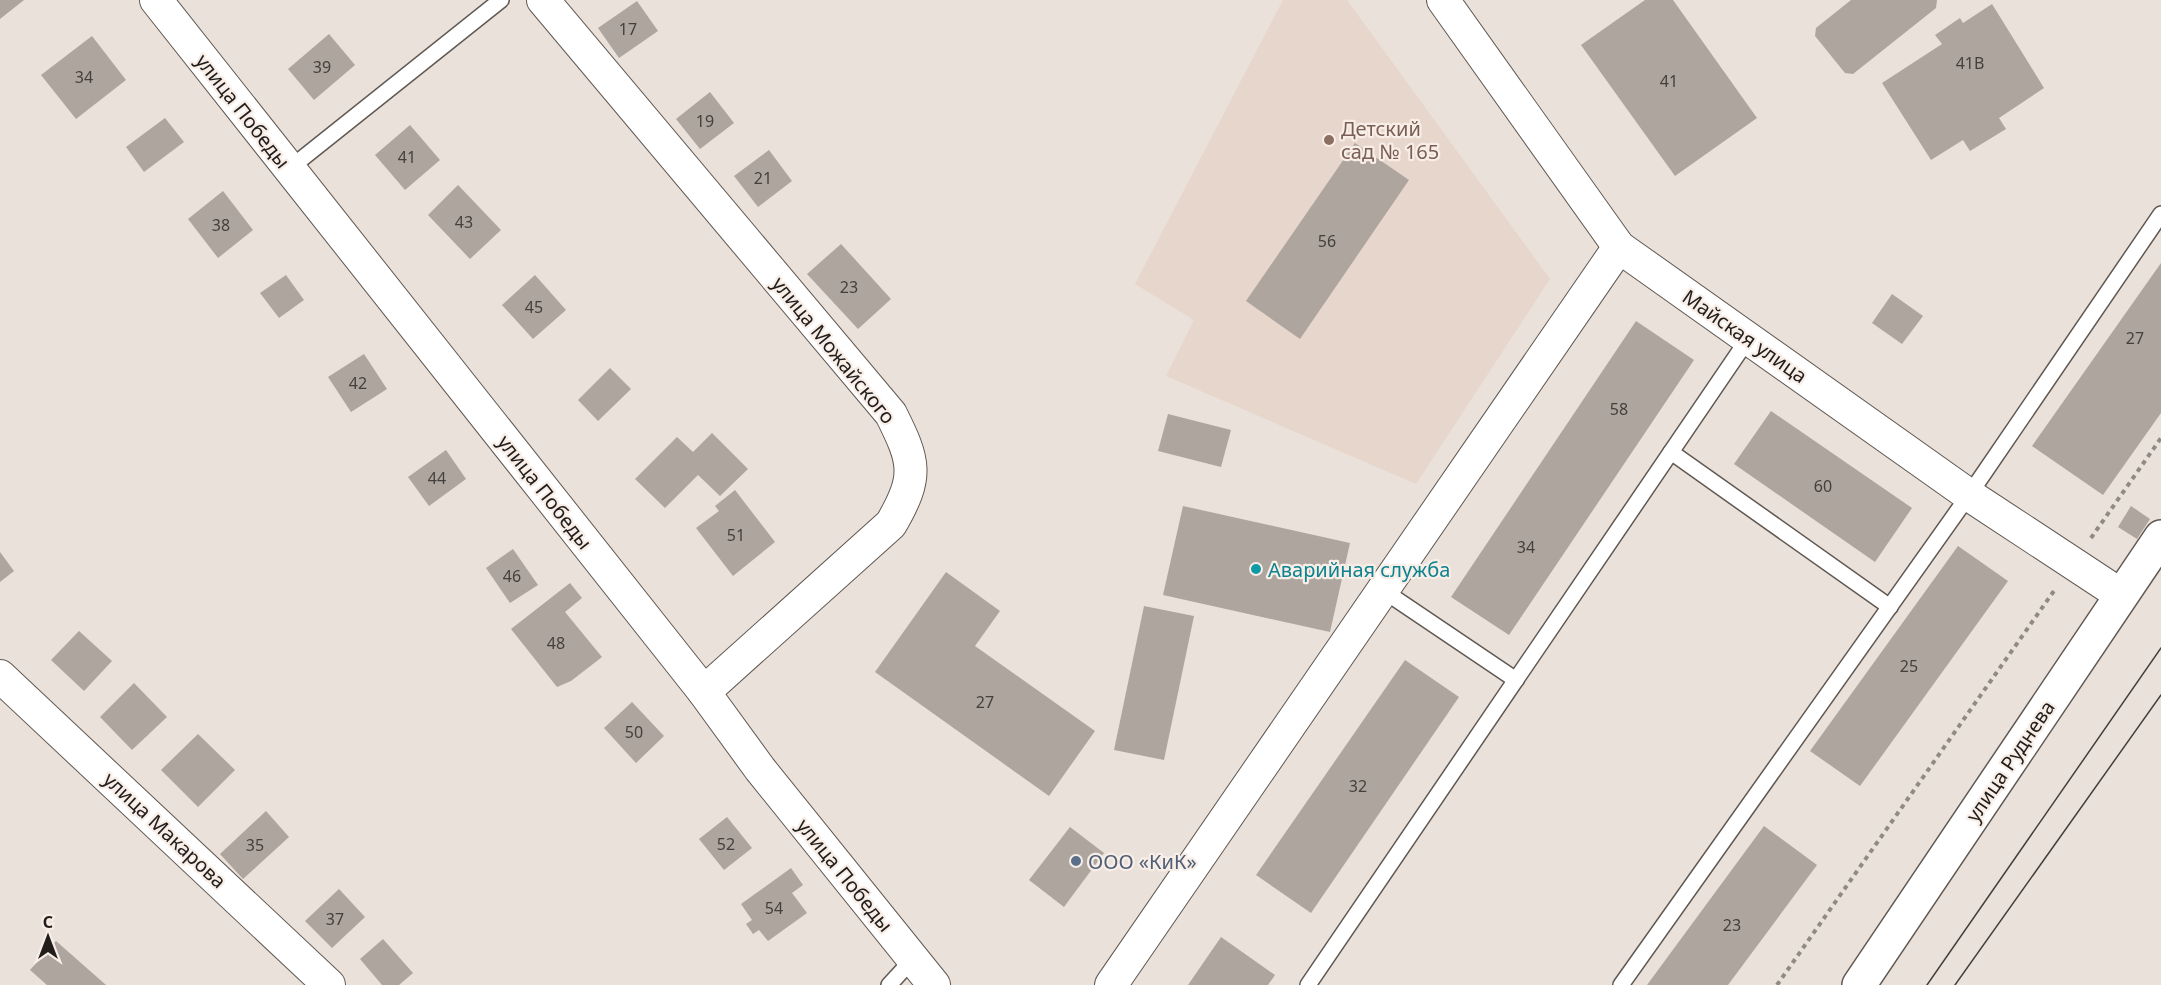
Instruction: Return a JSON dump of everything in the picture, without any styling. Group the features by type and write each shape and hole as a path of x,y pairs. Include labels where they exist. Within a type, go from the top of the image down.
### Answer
{"main road":[{"name":"улица Руднева","path":"1859,985 2161,537"}],"street":[{"name":"улица Победы","path":"156,0 704,692 760,769 934,985"},
{"name":"улица Можайского","path":"543,0 891,414 907,447 911,476 905,500 891,524 704,692"},
{"name":"Майская улица","path":"1443,0 1619,247 1969,495 2121,595"},
{"path":"1111,985 1619,247"},
{"name":"улица Макарова","path":"0,676 329,985"}],"lane":[{"path":"289,169 501,0"},
{"path":"1621,985 1969,495 2161,214"},
{"path":"1308,985 1748,339"},
{"path":"1671,452 1890,607"},
{"path":"1384,591 1516,680"},
{"path":"889,985 913,959"}],"path":[{"path":"1777,985 2161,438"}],"shaded area":[{"name":"Детский сад № 165","path":"1283,0 1347,0 1550,279 1416,484 1166,376 1194,320 1135,284"}],"building":[{"path":"0,0 24,0 0,19"},
{"path":"1645,0 1673,0 1757,118 1675,176 1581,45"},
{"path":"1851,0 1937,0 1936,8 1853,74 1845,73 1815,36 1816,28"},
{"path":"637,1 658,31 619,58 598,28"},
{"path":"1992,4 2044,88 1999,118 2006,129 1970,151 1963,140 1931,160 1882,83 1942,44 1935,35 1960,18 1963,23"},
{"path":"329,34 355,65 314,100 288,69"},
{"path":"92,36 126,80 76,119 41,75"},
{"path":"710,92 734,123 700,149 676,119"},
{"path":"165,118 184,142 144,172 126,147"},
{"path":"410,125 440,160 405,190 375,155"},
{"path":"1355,143 1409,180 1300,339 1246,301"},
{"path":"769,150 792,181 758,207 734,176"},
{"path":"458,185 501,230 470,259 428,215"},
{"path":"223,191 253,230 218,258 188,219"},
{"path":"841,244 891,299 858,329 807,274"},
{"path":"2161,263 2161,413 2103,495 2032,446"},
{"path":"286,275 304,300 279,318 260,293"},
{"path":"535,275 566,310 533,339 502,305"},
{"path":"1892,294 1923,316 1902,344 1872,323"},
{"path":"1636,321 1694,360 1509,635 1451,597"},
{"path":"364,354 387,389 351,412 328,377"},
{"path":"610,368 631,389 598,421 578,400"},
{"path":"1771,411 1912,508 1875,562 1734,464"},
{"path":"1168,414 1231,430 1221,467 1158,451"},
{"path":"712,433 748,469 720,496 698,475 665,508 635,479 677,437 693,452"},
{"path":"446,450 466,479 429,506 408,477"},
{"path":"735,490 775,542 733,576 696,528 719,511 715,506"},
{"name":"Аварийная служба","path":"1183,506 1350,543 1330,632 1163,595"},
{"path":"2131,506 2150,519 2137,539 2118,527"},
{"path":"1958,546 2008,581 1860,786 1810,751"},
{"path":"513,549 538,585 510,603 486,568"},
{"path":"0,552 14,571 0,582"},
{"path":"946,572 1000,611 975,646 1095,731 1049,796 875,672"},
{"path":"570,583 582,598 565,612 602,657 571,681 557,687 511,629"},
{"path":"1144,606 1194,616 1164,760 1114,750"},
{"path":"79,631 112,661 84,691 51,660"},
{"path":"1405,660 1459,697 1311,913 1256,875"},
{"path":"134,683 167,717 132,750 100,717"},
{"path":"632,702 664,736 636,763 604,728"},
{"path":"198,734 235,770 198,807 161,770"},
{"path":"266,811 289,837 243,879 220,854"},
{"path":"727,817 752,848 724,870 699,839"},
{"path":"1764,826 1817,865 1728,985 1647,985"},
{"path":"1070,827 1104,853 1064,907 1029,880"},
{"path":"791,868 803,885 792,893 807,913 768,941 759,930 753,934 746,924 752,920 741,904"},
{"path":"339,889 365,917 332,948 305,921"},
{"path":"1221,937 1275,975 1268,985 1188,985"},
{"path":"383,939 413,973 399,985 382,985 360,959"},
{"path":"56,941 106,985 47,985 30,970"}],"tram line":[{"path":"1927,985 2161,648"},
{"path":"1955,985 2161,695"}],"place":[{"name":"Детский сад № 165","path":"1329,140"},
{"name":"Аварийная служба","path":"1256,569"},
{"name":"ООО «КиК»","path":"1076,861"}]}
